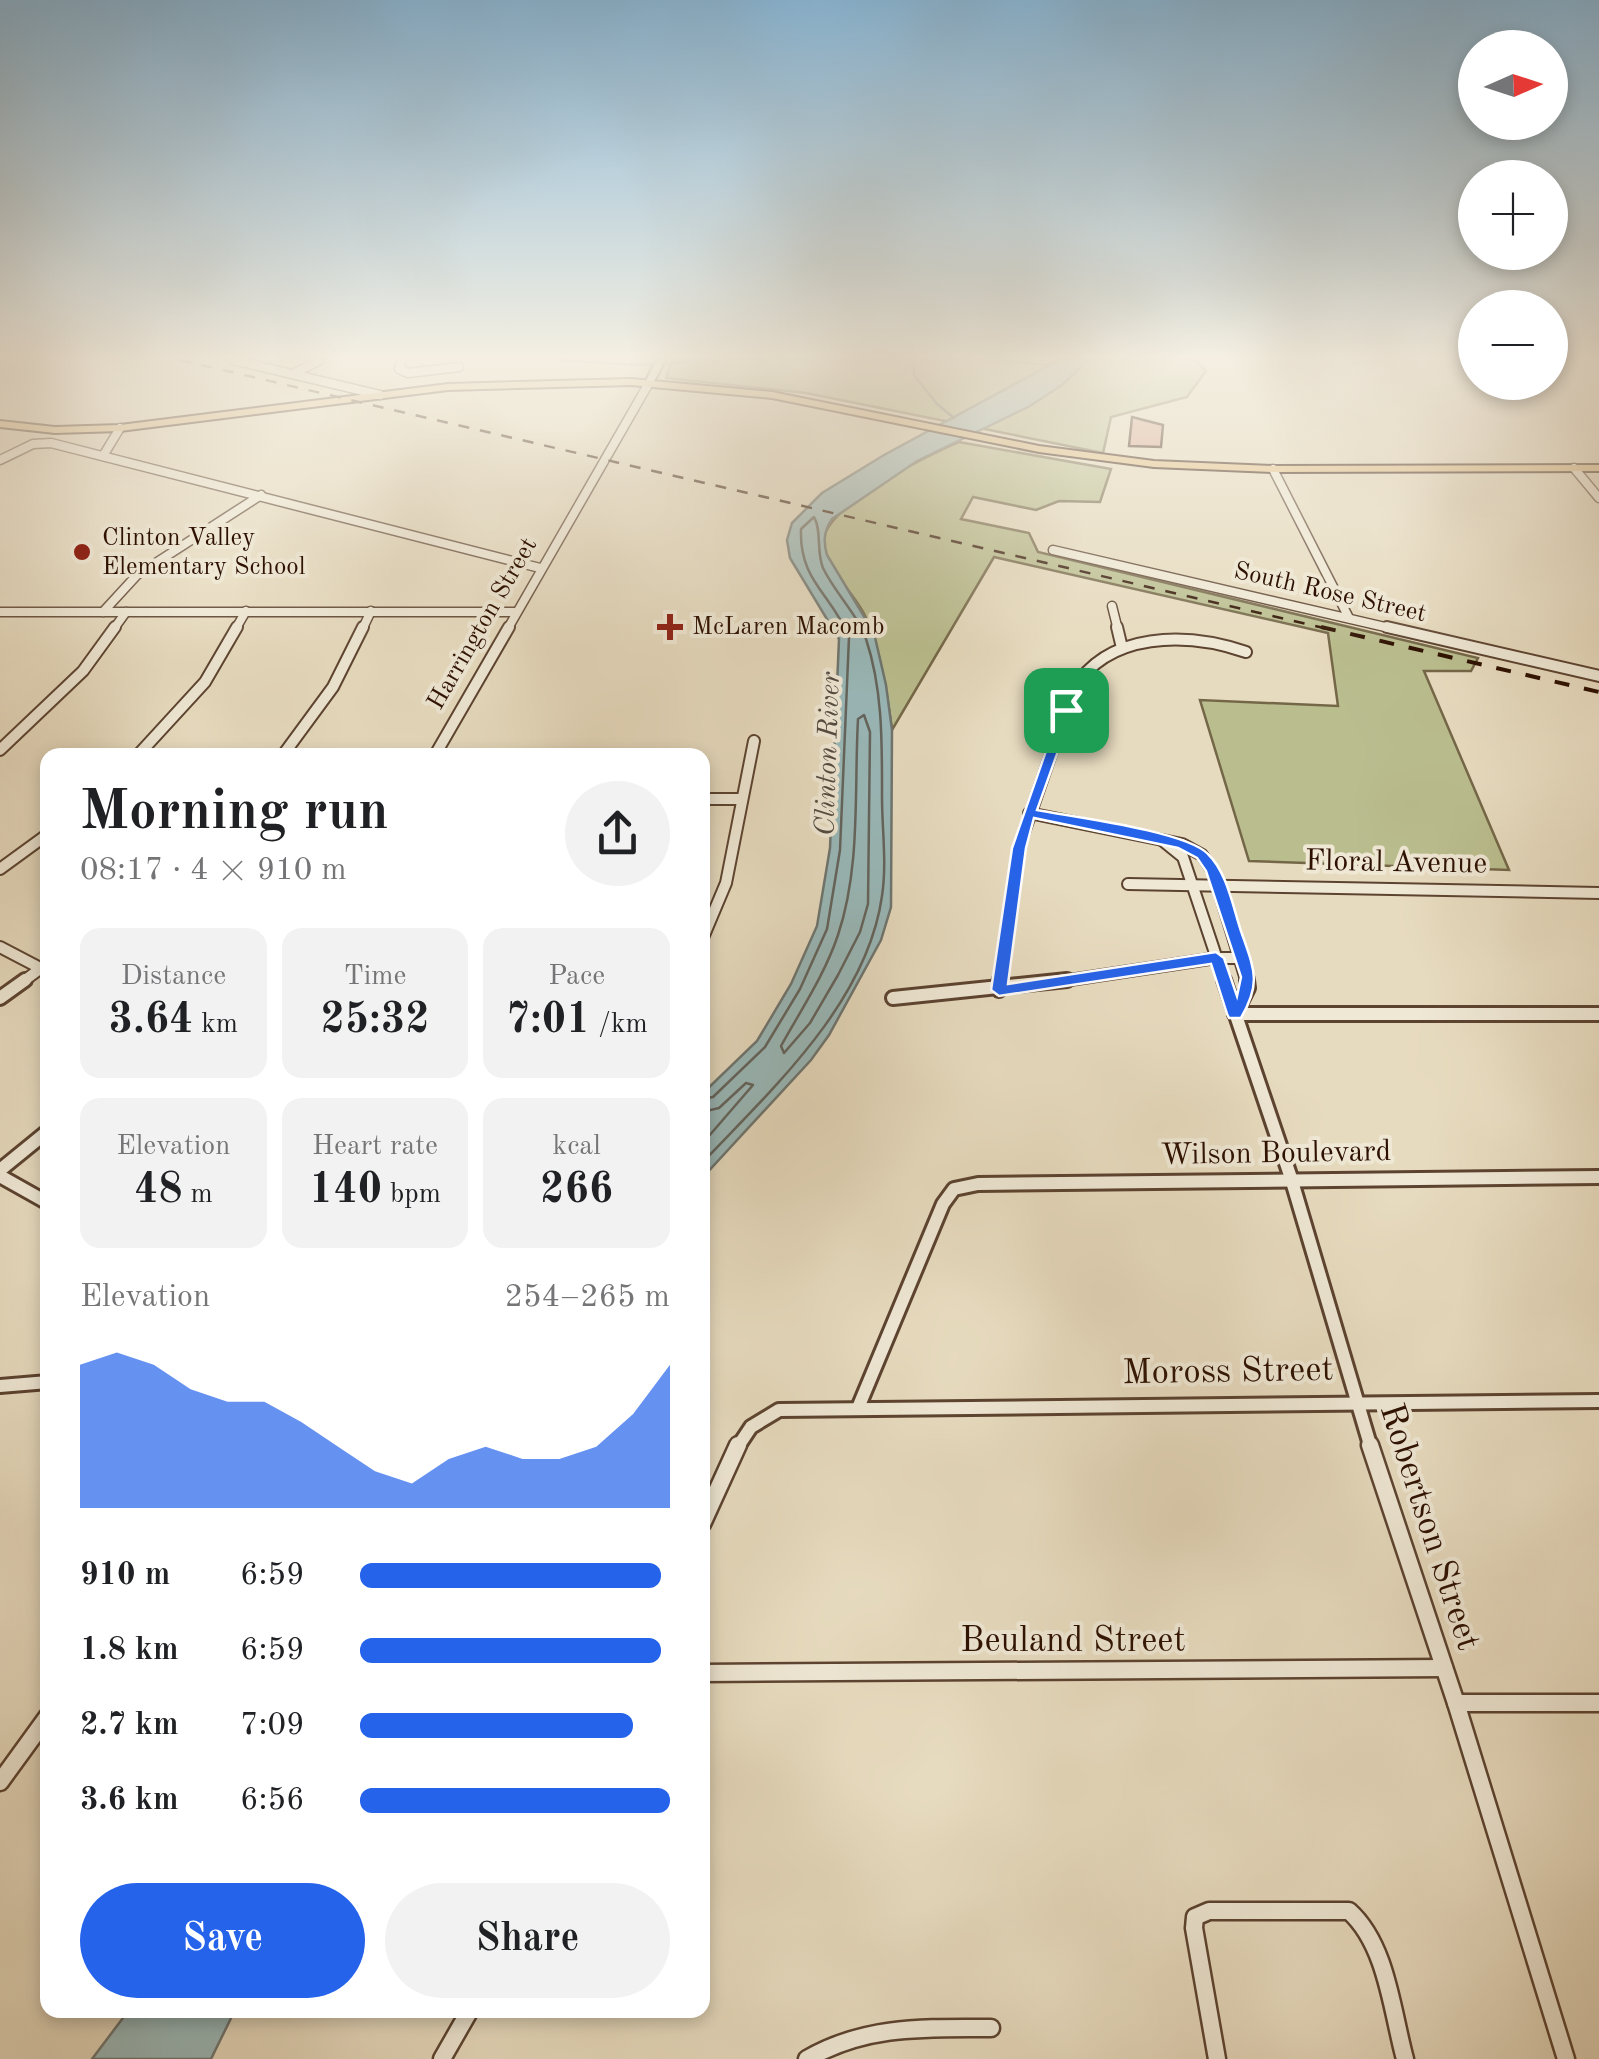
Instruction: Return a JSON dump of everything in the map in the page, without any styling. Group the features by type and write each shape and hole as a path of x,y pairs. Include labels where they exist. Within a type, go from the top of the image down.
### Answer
{"main road":[{"path":"1094,456 1273,469 1599,468"}],"street":[{"path":"103,456 540,568"},
{"name":"Harrington Street","path":"438,748 514,612 609,456"},
{"path":"1574,468 1599,498"},
{"path":"1273,469 1349,618"},
{"path":"103,612 137,575 261,494"},
{"name":"South Rose Street","path":"1053,550 1599,676"},
{"path":"1112,606 1122,648"},
{"path":"288,748 333,687 371,611"},
{"path":"0,612 514,612"},
{"path":"0,750 84,671 126,612"},
{"path":"144,748 205,682 246,612"},
{"path":"999,990 1012,882 1029,813 1066,710 1087,668 1122,648 1178,642 1246,652"},
{"path":"1056,739 1088,737 1095,731 1092,724 1066,710"},
{"path":"710,921 726,883 754,740"},
{"path":"710,800 742,799"},
{"path":"1029,813 1162,840 1198,852 1218,884 1243,958 1248,988 1235,1014 1599,1014"},
{"path":"0,869 40,840"},
{"name":"Robertson Street","path":"1162,840 1180,854 1192,884 1291,1178 1356,1400 1456,1703 1566,2059"},
{"name":"Floral Avenue","path":"1128,884 1599,893"},
{"path":"0,947 40,966"},
{"path":"892,998 999,990 1216,958 1243,958"},
{"path":"0,998 40,971"},
{"path":"40,1138 0,1173 40,1199"},
{"name":"Wilson Boulevard","path":"858,1408 943,1204 954,1189 978,1184 1291,1178 1599,1177"},
{"path":"0,1386 40,1383"},
{"name":"Moross Street","path":"710,1507 744,1434 761,1416 779,1410 1599,1400"},
{"name":"Beuland Street","path":"710,1673 1444,1668"},
{"path":"1456,1703 1599,1702"},
{"path":"0,1782 40,1727"},
{"path":"1217,2059 1195,1917 1209,1911 1289,1910 1349,1910 1364,1922 1405,2059"},
{"path":"442,2059 465,2018"},
{"path":"807,2059 844,2037 868,2030 991,2028"}],"green space":[{"path":"1038,456 1111,469 1100,502 1059,501 1036,510 973,497 961,519 1029,533 1038,552 1478,658 1471,671 1424,671 1509,870 1249,861 1200,700 1338,706 1328,633 994,557 892,730 883,673 871,631 827,559 824,538 830,525 861,496 926,457"}],"water":[{"path":"882,456 927,456 832,519 825,541 827,555 874,633 886,685 892,730 891,907 881,940 829,1035 811,1060 710,1169 710,1086 757,1041 791,984 817,926 830,848 839,639 790,558 787,540 792,523 822,493"},
{"path":"123,2018 231,2018 211,2059 92,2059"}],"railway":[{"path":"590,456 1332,630"},
{"path":"1321,627 1599,692"}],"place":[{"name":"Clinton Valley Elementary School","path":"82,552"},
{"name":"McLaren Macomb","path":"670,627"}],"route":[{"path":"1066,710 1029,813 1019,848 999,990 1216,958 1235,1014 1248,988 1248,977 1213,871 1202,855 1182,844 1029,813 1056,739 1094,734 1092,724 1066,710"}],"water label":[{"name":"Clinton River","path":"829,754"}]}
